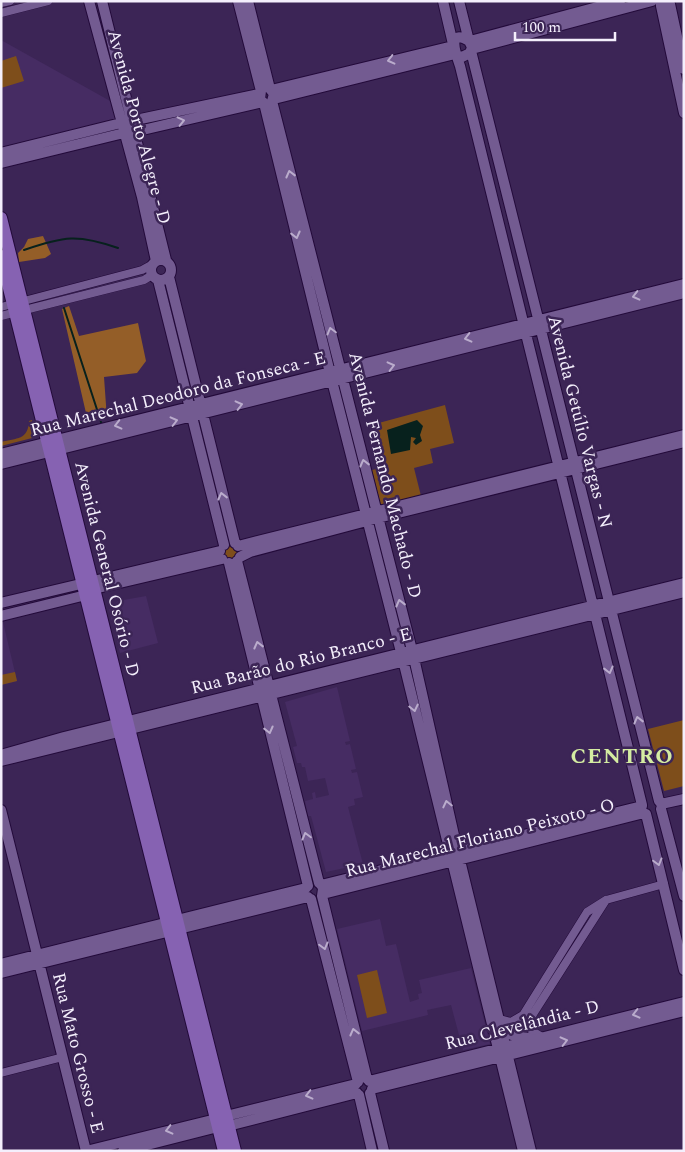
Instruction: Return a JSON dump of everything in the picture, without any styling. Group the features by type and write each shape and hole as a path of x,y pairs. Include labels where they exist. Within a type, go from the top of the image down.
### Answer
{"main road":[{"name":"Avenida General Osório - D","path":"1,218 15,307"},
{"name":"Avenida General Osório - D","path":"1,256 53,446 222,1122"},
{"path":"222,1122 224,1151"},
{"path":"222,1122 235,1151"}],"street":[{"path":"1,4 10,1"},
{"path":"1,12 48,1"},
{"name":"Avenida Porto Alegre - D","path":"89,1 127,127"},
{"name":"Avenida Porto Alegre - D","path":"102,1 157,268 265,691 292,803 308,892 364,1087"},
{"name":"Avenida Fernando Machado - D","path":"238,1 267,96 343,374 372,515"},
{"name":"Avenida Fernando Machado - D","path":"248,1 267,96 331,377 372,515 408,655 455,856"},
{"name":"Avenida Getúlio Vargas - N","path":"443,1 684,970"},
{"name":"Avenida Getúlio Vargas - N","path":"459,1 684,896"},
{"path":"470,45 620,1"},
{"path":"1,163 38,149 267,96 454,49 460,38 470,45 652,1"},
{"path":"662,1 660,6 684,113"},
{"path":"667,1 670,4 684,69"},
{"path":"454,49 465,57 470,45"},
{"path":"1,153 38,149"},
{"name":"Avenida Porto Alegre - D","path":"157,268 171,267 169,277 195,411 236,544 229,556"},
{"path":"1,316 15,307 142,270 157,268 169,277"},
{"path":"539,325 684,284"},
{"path":"539,325 684,293"},
{"name":"Rua Marechal Deodoro da Fonseca - E","path":"1,454 53,446 539,325"},
{"path":"576,465 684,435"},
{"path":"1,616 23,611 88,587 121,578 250,552 372,515 576,465 684,442"},
{"name":"Rua Marechal Deodoro da Fonseca - E","path":"1,464 53,446"},
{"path":"229,556 236,544 348,522"},
{"path":"610,606 684,583"},
{"path":"1,603 88,587"},
{"path":"610,606 684,592"},
{"path":"20,598 23,611"},
{"name":"Rua Barão do Rio Branco - E","path":"1,754 48,745 610,606"},
{"name":"Rua Barão do Rio Branco - E","path":"1,761 48,745"},
{"path":"648,798 654,798 660,805 655,816 644,809 648,798"},
{"path":"660,805 684,799"},
{"name":"Avenida Porto Alegre - D","path":"292,803 321,889 364,1087"},
{"name":"Rua Marechal Floriano Peixoto - O","path":"321,889 644,809"},
{"name":"Rua Mato Grosso - E","path":"1,810 86,1151"},
{"path":"455,856 499,1018 502,1052"},
{"path":"455,856 519,1120 531,1151"},
{"path":"1,964 38,959 308,892 319,899 321,889 313,882 308,892"},
{"path":"499,1018 508,1022 515,1021 530,1012 606,900 664,884"},
{"path":"1,973 38,959"},
{"name":"Rua Clevelândia - D","path":"502,1052 542,1037 684,1002"},
{"name":"Rua Clevelândia - D","path":"86,1151 152,1139 502,1052 684,1011"},
{"path":"530,1012 532,1031 542,1037"},
{"path":"499,1018 507,1030 518,1037 542,1037"},
{"path":"1,1073 63,1058"},
{"path":"364,1087 372,1151"},
{"path":"364,1087 384,1151"},
{"path":"519,1120 522,1151"},
{"name":"Rua Clevelândia - D","path":"123,1151 152,1139"}],"shaded area":[{"path":"1,40 112,102 116,122 1,151"},
{"path":"16,56 24,81 1,88 1,61"},
{"path":"43,236 51,254 45,258 19,262 18,253 28,239"},
{"path":"69,306 79,336 138,323 146,361 137,373 104,377 107,419 94,420 86,413 62,309"},
{"path":"445,405 454,443 430,449 433,463 414,468 421,496 381,506 372,470 386,467 375,424"},
{"path":"32,420 36,437 1,446 1,442 17,439 24,435 29,421"},
{"path":"417,420 423,426 420,435 422,441 416,445 413,442 416,438 411,437 410,450 391,454 387,430"},
{"path":"230,546 235,548 237,553 235,558 230,560 225,558 223,553 225,548"},
{"path":"146,596 158,643 120,653 109,610 118,601"},
{"path":"3,622 17,681 1,685 1,623"},
{"path":"15,672 17,681 1,685 1,675"},
{"path":"337,687 350,741 345,742 346,745 350,744 356,769 351,770 352,773 357,772 363,797 354,799 355,805 348,807 363,864 326,872 305,801 313,799 312,793 315,792 316,798 329,795 325,778 308,781 305,767 302,767 301,763 297,763 293,747 297,746 285,702"},
{"path":"684,720 684,786 664,791 648,729"},
{"path":"380,919 386,946 396,944 410,1002 419,999 418,994 422,993 419,980 471,968 490,1044 463,1050 451,1005 427,1010 428,1015 362,1031 337,929"},
{"path":"377,970 387,1013 367,1018 357,975"}],"waterway":[{"path":"24,250 71,238 92,240 118,248"},
{"path":"64,308 102,425"}],"district":[{"name":"CENTRO","path":"622,756"}]}
